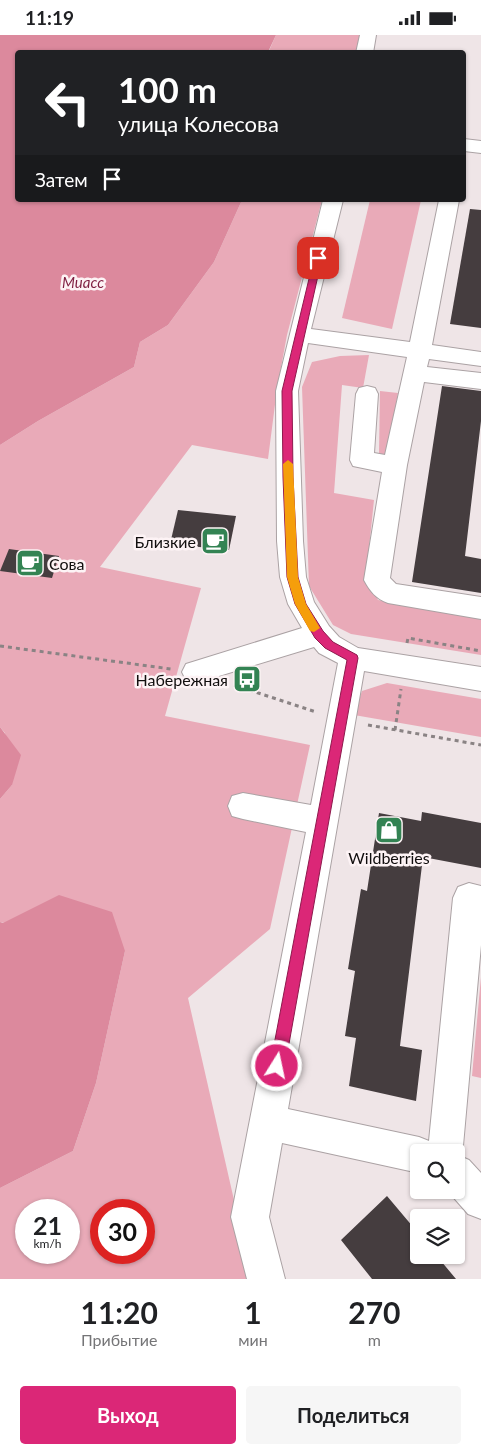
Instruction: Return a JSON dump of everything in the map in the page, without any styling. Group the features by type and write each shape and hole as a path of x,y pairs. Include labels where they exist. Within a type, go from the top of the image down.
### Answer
{"street":[{"path":"365,50 368,35"},
{"path":"466,145 481,147"},
{"path":"332,202 287,391 290,541 293,577 301,604 319,634 329,645 353,658 481,679"},
{"path":"449,202 418,362 395,465 377,579 388,593 481,608"},
{"path":"299,335 418,362 481,381"},
{"path":"418,362 481,359"},
{"path":"367,394 362,460 395,465"},
{"path":"196,672 319,634"},
{"path":"266,1279 250,1217 353,658"},
{"path":"242,805 322,821"},
{"path":"447,1144 469,898 481,901"},
{"path":"267,1122 410,1153"},
{"path":"465,1183 481,1201"}],"path":[{"path":"0,646 196,672"}],"shaded area":[{"path":"276,35 362,35 358,50 269,50"},
{"path":"241,202 321,202 287,335 277,389 268,459 192,445 100,567 201,588 165,716 310,745 270,929 188,998 252,1279 0,1279 0,1188 73,1151 96,1083 125,951 0,922 0,799 12,785 5,733 0,727 0,445 38,421 134,367 140,342 168,325 214,262"},
{"path":"370,202 421,202 392,329 342,318"},
{"path":"369,355 363,388 342,385 334,493 374,500 366,577 378,600 481,617 481,655 351,634 333,625 309,586 302,387 312,362 340,356"},
{"path":"380,391 398,393 387,455 379,454"},
{"path":"387,683 481,699 481,737 354,715 362,691"},
{"path":"481,977 481,1078 472,1076"}],"water":[{"name":"Миасс","path":"0,35 276,35 269,50 15,50 15,202 241,202 214,262 168,325 140,342 134,367 38,421 0,445"},
{"path":"0,727 21,755 12,785 0,799"},
{"path":"59,895 112,912 125,951 96,1083 73,1151 0,1188 0,922 3,923"}],"building":[{"path":"470,209 481,210 481,328 450,324"},
{"path":"442,386 481,391 481,421 465,556 481,559 481,593 412,582"},
{"path":"178,510 236,516 229,550 170,544"},
{"path":"9,549 59,556 52,578 0,571"},
{"path":"422,812 481,823 481,868 423,857 400,1046 422,1050 416,1101 349,1086 356,1038 345,1036 355,971 348,969 361,889 367,891 379,813 421,821"},
{"path":"387,1196 410,1223 410,1264 444,1264 456,1279 372,1279 341,1240"}],"slow traffic":[{"path":"288,464 293,577 301,604 314,628"}],"place":[{"name":"Близкие","path":"215,541"},
{"name":"Сова","path":"30,563"},
{"name":"Набережная","path":"247,679"},
{"name":"Wildberries","path":"389,830"}],"route":[{"path":"277,1066 353,658 329,645 319,634 301,604 293,577 290,541 287,391 318,258"}]}
